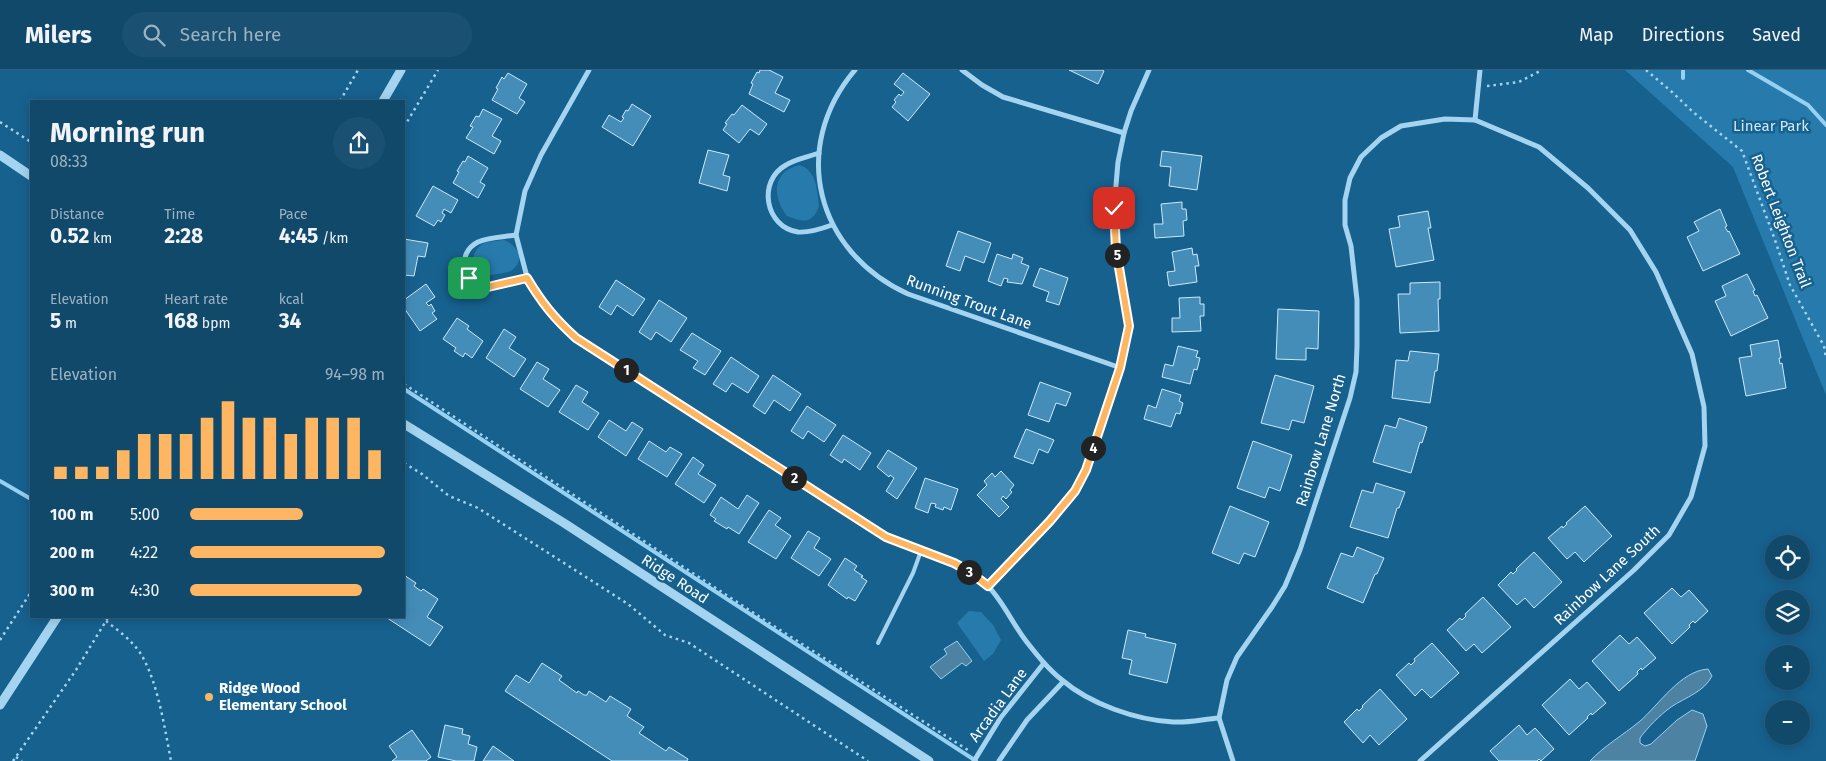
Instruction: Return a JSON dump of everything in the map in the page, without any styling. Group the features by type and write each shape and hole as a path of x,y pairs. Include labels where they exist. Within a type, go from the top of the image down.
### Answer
{"street":[{"path":"384,100 401,70"},
{"path":"590,70 541,155 525,191 516,236 527,278 545,307 559,323 576,338 881,534 967,570 988,586 1022,636 1044,664 1063,682 1100,704 1139,717 1176,722 1219,718 1233,761"},
{"name":"Running Trout Lane","path":"855,70 843,84 824,127 819,153 818,175 825,208 832,225 854,256 877,277 908,294 1120,368"},
{"path":"962,70 982,85 1004,97 1124,133"},
{"path":"988,586 1050,521 1075,491 1086,470 1120,368 1129,326 1116,250 1114,208 1118,162 1131,111 1149,70"},
{"path":"1475,120 1480,70"},
{"name":"Rainbow Lane North","path":"1219,718 1231,667 1285,586 1300,550 1350,398 1356,372 1358,346 1357,300 1351,246 1345,225 1345,200 1350,178 1367,151 1380,138 1401,126 1445,119 1475,120"},
{"name":"Rainbow Lane South","path":"1420,761 1634,570 1669,535 1691,496 1705,446 1704,407 1692,354 1656,272 1630,230 1588,188 1539,147 1475,120"},
{"path":"819,153 785,165 778,171 769,185 768,201 772,216 785,228 800,232 817,230 832,225"},
{"path":"0,155 30,175"},
{"path":"516,236 478,242 469,250 464,265 465,271 469,278 488,287 527,278"},
{"name":"Ridge Road","path":"405,425 572,528 929,761"},
{"path":"0,705 57,618"},
{"name":"Arcadia Lane","path":"974,761 1001,716 1044,664"},
{"path":"999,761 1027,720 1063,682"}],"lane":[{"path":"878,643 913,573 921,551"}],"path":[{"path":"341,100 358,70"},
{"path":"405,126 438,70"},
{"path":"1478,86 1519,82 1542,70"},
{"name":"Robert Leighton Trail","path":"1646,70 1693,112 1742,151 1790,285 1824,346 1826,358"},
{"path":"0,122 30,141"},
{"path":"405,385 763,619 977,755"},
{"path":"405,464 422,474 449,496 478,508 628,604 665,635 689,643 868,761"},
{"path":"0,640 30,594"},
{"path":"13,761 76,670 108,618"},
{"path":"106,621 126,637 142,656 154,685 170,761"},
{"path":"16,757 22,761"}],"green space":[{"name":"Linear Park","path":"1625,70 1826,70 1826,395 1733,167"},
{"path":"799,165 813,176 818,194 819,206 813,216 806,220 798,220 787,216 777,193 779,179 790,168"},
{"path":"504,240 513,245 518,253 519,257 516,266 509,272 491,275 482,274 473,262 477,249 485,243"},
{"path":"969,611 981,612 993,625 1001,640 993,654 984,661 957,623"}],"shaded area":[{"path":"957,641 972,661 966,666 962,663 941,679 930,667 947,654 944,649"},
{"path":"1708,669 1712,676 1709,682 1658,717 1640,738 1640,743 1645,746 1651,744 1677,720 1692,710 1703,714 1707,726 1695,761 1590,761 1607,745 1647,715 1679,682 1698,671"}],"building":[{"path":"760,70 769,70 783,77 775,93 790,100 784,112 749,94 753,84 751,83"},
{"path":"1069,70 1102,70 1104,71 1098,84"},
{"path":"508,73 527,84 519,98 525,102 517,114 492,100 502,77 504,79"},
{"path":"903,73 930,94 908,121 892,107 896,102 894,100 899,94 901,96 904,92 894,84"},
{"path":"632,104 651,116 633,146 602,127 609,115 621,122 626,110 628,111"},
{"path":"742,105 767,124 759,135 750,129 739,143 723,130 727,124 725,123"},
{"path":"483,109 502,119 492,136 501,141 494,154 466,138 473,127 470,126 476,116 479,117"},
{"path":"708,150 729,155 723,175 730,177 727,191 699,183"},
{"path":"1162,151 1202,156 1197,190 1169,186 1171,167 1160,166"},
{"path":"468,156 488,168 480,182 485,185 478,198 453,183 459,172 457,171"},
{"path":"433,186 458,200 451,213 444,209 442,213 445,215 441,222 438,220 434,226 416,216"},
{"path":"1182,202 1182,209 1186,209 1187,220 1183,221 1184,236 1155,238 1154,224 1163,224 1161,204"},
{"path":"1720,209 1727,226 1725,227 1729,231 1740,254 1703,271 1687,237 1699,231 1694,222"},
{"path":"1428,211 1431,228 1428,228 1434,260 1396,267 1389,229 1400,227 1398,216"},
{"path":"958,231 991,243 984,263 965,256 960,271 946,266"},
{"path":"405,239 428,243 425,257 418,256 414,276 405,275"},
{"path":"1192,248 1193,255 1197,254 1199,266 1195,266 1197,282 1169,286 1167,272 1175,271 1172,252"},
{"path":"997,254 1012,259 1013,254 1023,258 1021,263 1029,266 1022,284 1007,282 1008,279 1004,278 1001,286 988,281"},
{"path":"1040,268 1068,278 1059,305 1046,301 1049,292 1033,286"},
{"path":"1747,274 1755,290 1753,291 1755,296 1757,295 1768,318 1731,336 1715,301 1726,296 1722,286"},
{"path":"616,280 645,299 633,316 617,305 611,315 599,307"},
{"path":"1440,282 1440,299 1438,299 1439,331 1400,333 1398,294 1410,294 1410,283"},
{"path":"426,284 435,297 426,303 429,306 431,304 435,311 432,313 437,319 420,331 405,309 405,299"},
{"path":"1200,297 1200,304 1204,304 1204,316 1200,316 1201,331 1172,332 1172,318 1180,318 1179,298"},
{"path":"659,300 687,318 671,342 656,332 651,340 639,332"},
{"path":"1278,309 1319,311 1318,349 1306,348 1306,360 1276,359"},
{"path":"457,318 469,326 467,329 483,341 472,358 465,353 463,357 454,351 456,348 443,339"},
{"path":"504,329 516,337 509,348 526,359 514,377 486,358"},
{"path":"692,333 721,351 705,375 693,368 698,361 680,350"},
{"path":"1778,340 1780,364 1782,363 1786,388 1746,396 1739,358 1752,356 1750,345"},
{"path":"1178,346 1198,351 1196,357 1200,358 1197,370 1194,369 1190,384 1162,377 1165,364 1173,366"},
{"path":"1410,351 1439,354 1430,403 1392,398 1396,360 1408,361"},
{"path":"731,357 759,376 748,393 732,383 726,392 713,384"},
{"path":"537,362 549,369 543,379 560,390 548,407 520,389"},
{"path":"773,375 801,394 790,411 774,400 765,414 753,406"},
{"path":"1275,375 1314,386 1304,423 1292,420 1289,430 1261,423"},
{"path":"1040,382 1071,393 1066,406 1056,403 1049,422 1028,415"},
{"path":"576,385 588,392 582,402 599,413 588,430 559,412"},
{"path":"1162,389 1181,395 1179,401 1183,403 1180,414 1176,413 1171,427 1144,419 1148,405 1156,408"},
{"path":"807,406 836,425 824,442 808,431 803,439 791,431"},
{"path":"1399,418 1427,427 1422,443 1420,442 1411,473 1373,462 1385,425 1396,428"},
{"path":"609,420 626,431 632,422 643,429 626,456 598,437"},
{"path":"1026,429 1054,440 1048,453 1039,449 1033,464 1014,457"},
{"path":"843,435 871,453 860,470 844,459 842,463 830,455"},
{"path":"649,441 666,452 670,447 682,454 667,477 638,459"},
{"path":"1253,441 1292,455 1280,491 1269,487 1265,498 1237,488"},
{"path":"888,450 917,468 897,499 886,491 894,478 890,475 889,477 877,467"},
{"path":"693,457 704,465 698,474 716,485 704,503 675,484"},
{"path":"1001,471 1014,485 1010,490 1012,492 1006,499 1003,496 1001,499 1009,507 999,517 977,495 987,485 984,481 992,473 995,477"},
{"path":"925,478 958,489 951,510 944,507 943,510 935,507 936,504 931,503 928,513 915,508"},
{"path":"1376,483 1405,492 1399,508 1397,508 1388,538 1350,527 1362,490 1373,493"},
{"path":"747,495 759,503 739,534 714,521 716,519 710,515 721,497 738,509"},
{"path":"1230,506 1269,522 1255,557 1244,553 1239,564 1212,553"},
{"path":"1585,506 1612,536 1584,562 1575,552 1567,559 1548,538 1562,526 1563,528"},
{"path":"769,510 781,518 775,525 791,536 776,559 748,542"},
{"path":"808,531 820,538 814,548 831,559 819,576 791,558"},
{"path":"1357,547 1384,558 1363,603 1327,588 1341,553 1353,557"},
{"path":"1534,552 1562,582 1534,608 1525,598 1517,605 1498,585 1511,572 1513,574"},
{"path":"845,558 857,566 854,570 867,581 855,601 848,597 847,599 828,585"},
{"path":"405,576 416,583 414,586 421,591 423,589 438,599 427,617 443,627 430,646 387,618 405,618"},
{"path":"1672,588 1681,597 1689,590 1708,611 1695,623 1693,621 1689,625 1690,627 1672,644 1644,613"},
{"path":"1483,597 1511,627 1482,653 1474,644 1466,651 1447,630 1460,618 1462,620 1466,616 1465,614"},
{"path":"1128,630 1146,634 1145,637 1176,644 1167,683 1129,674 1132,660 1122,658"},
{"path":"1620,635 1629,644 1637,637 1656,658 1642,670 1641,668 1637,672 1638,674 1619,691 1592,661"},
{"path":"1432,643 1459,673 1431,698 1422,689 1415,696 1396,675 1409,663 1411,665 1415,661 1414,659"},
{"path":"542,663 562,676 559,680 577,693 578,691 587,695 589,691 606,702 610,696 631,709 627,716 644,727 639,733 666,751 669,747 688,759 687,761 612,761 505,691 516,675 529,683"},
{"path":"1570,679 1579,689 1587,682 1606,703 1592,715 1591,713 1569,735 1542,705"},
{"path":"1380,689 1407,719 1379,745 1370,735 1363,743 1344,722 1357,709 1359,711"},
{"path":"445,725 463,729 462,734 470,736 468,744 477,747 474,761 456,761 438,757"},
{"path":"1519,725 1527,735 1535,728 1554,749 1541,761 1539,759 1537,761 1499,761 1490,751"},
{"path":"412,730 431,757 426,761 392,761 397,757 389,746"},
{"path":"493,746 514,761 483,761"}],"waterway":[{"path":"1683,70 1683,78"},
{"path":"1748,70 1808,105 1826,125"},
{"path":"405,390 976,761"},
{"path":"0,481 30,498"}],"place":[{"name":"Ridge Wood Elementary School","path":"209,697"}],"route":[{"path":"469,278 488,287 527,278 545,307 576,338 886,537 954,563 988,586 1062,507 1075,491 1086,470 1120,368 1129,326 1116,250 1114,208"}]}
